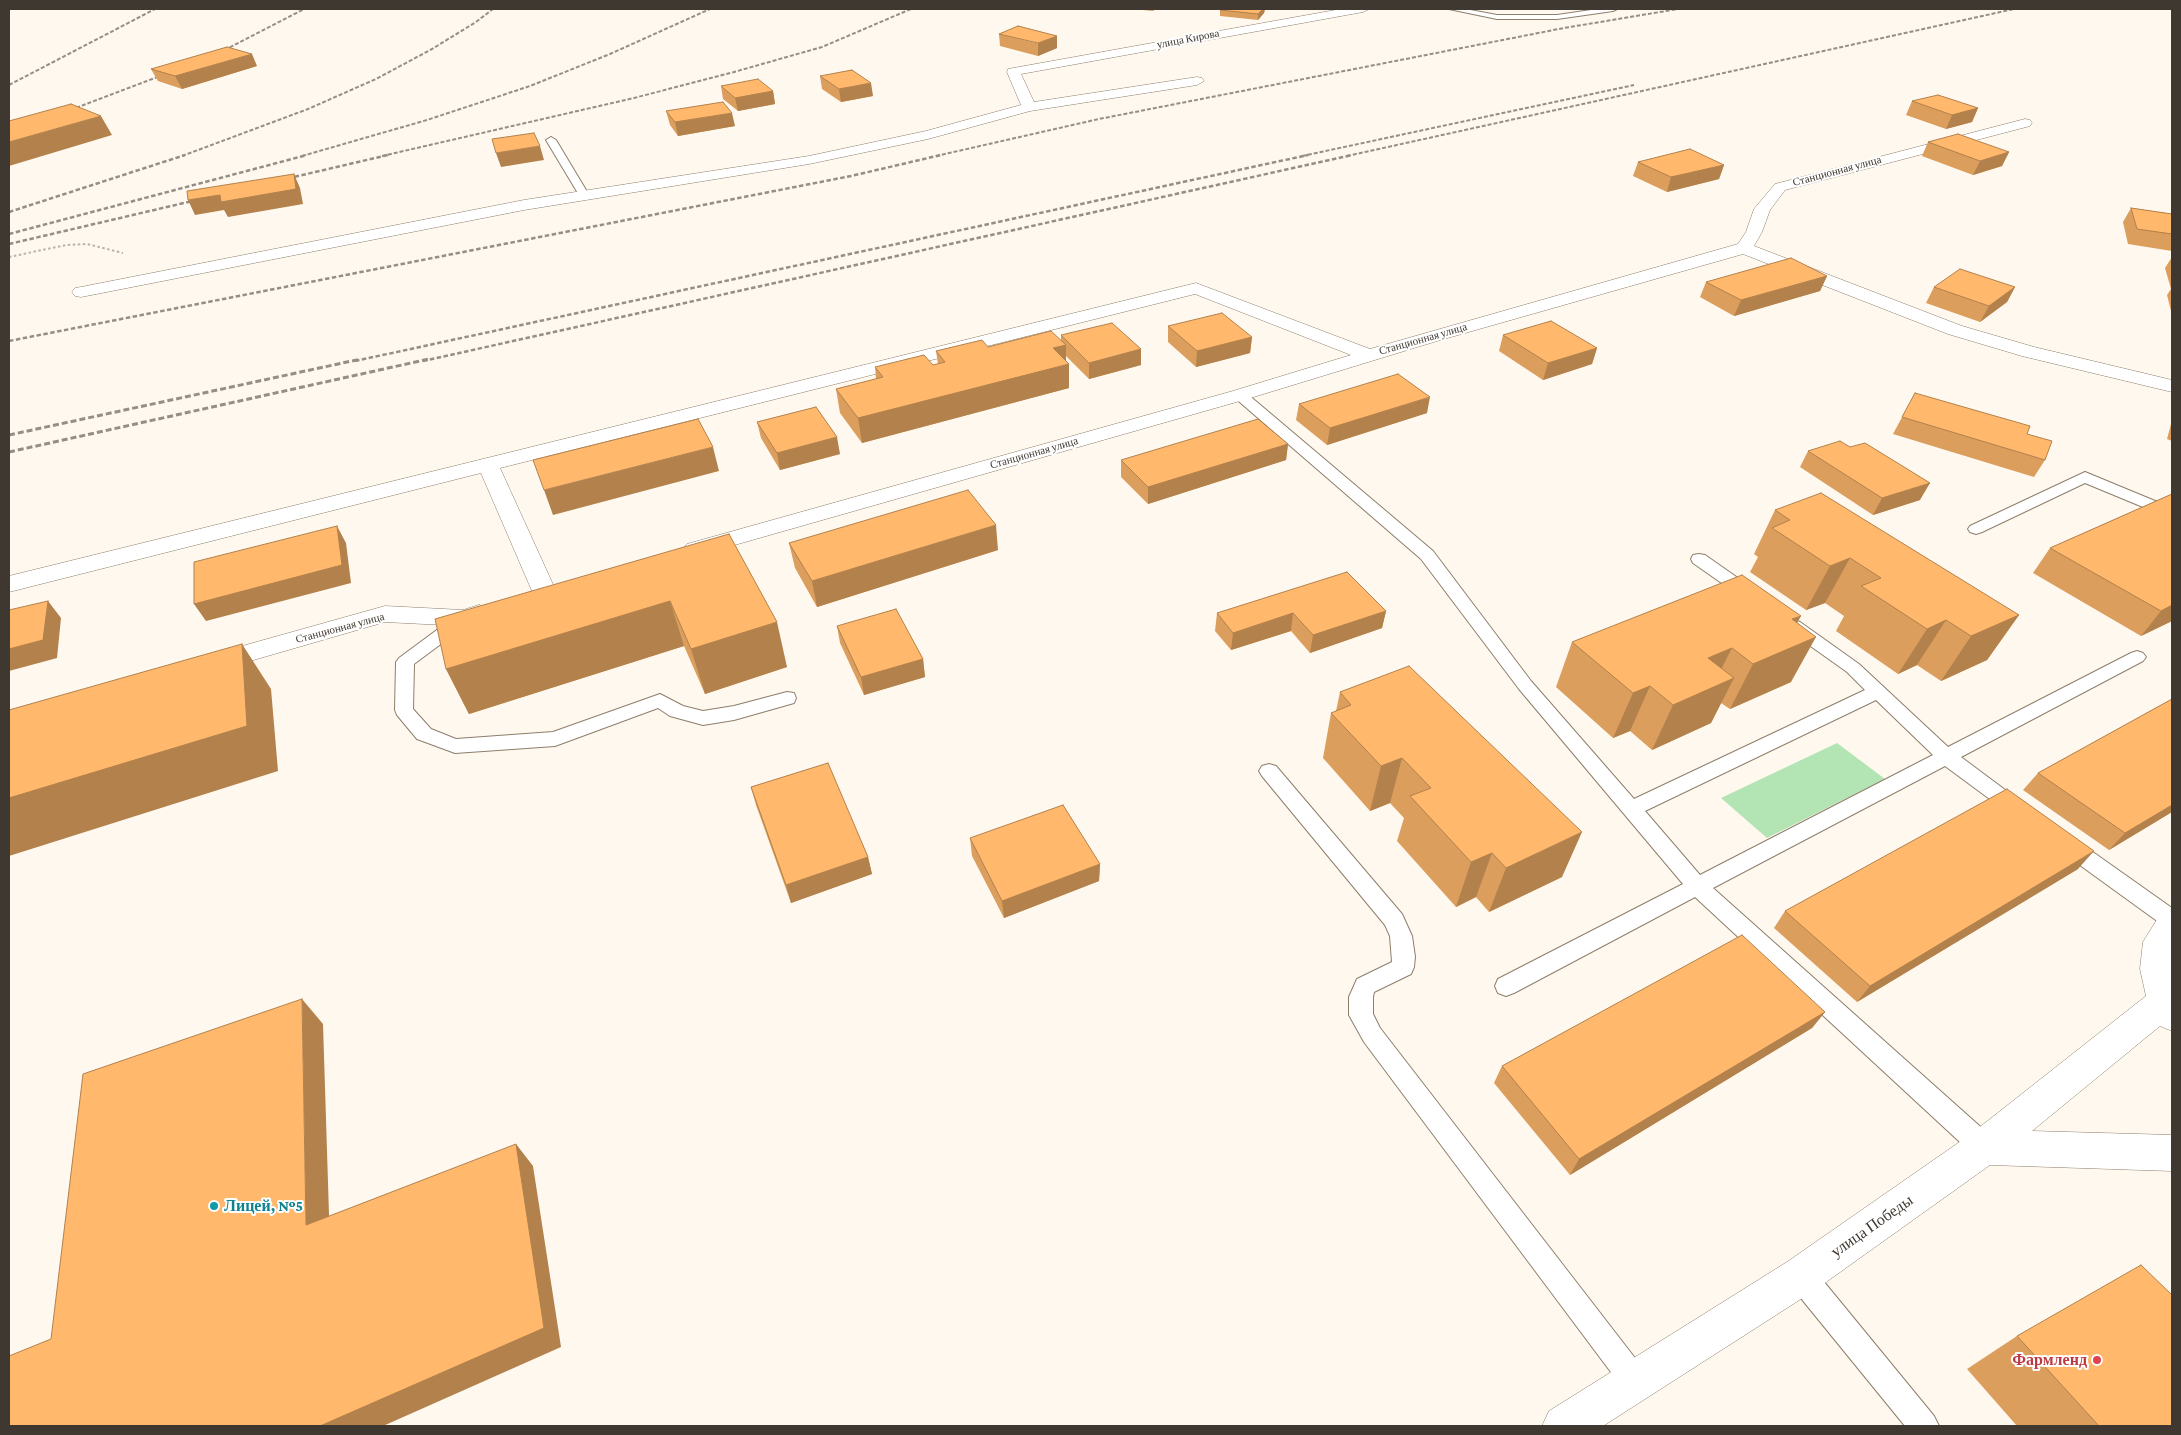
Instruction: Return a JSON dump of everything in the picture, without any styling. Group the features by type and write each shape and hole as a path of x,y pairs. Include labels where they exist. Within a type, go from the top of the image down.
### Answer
{"street":[{"name":"улица Кирова","path":"1029,107 1013,72 1363,9"},
{"path":"1280,10 1316,16"},
{"path":"81,292 524,205 809,160 928,135 1029,107 1196,81"},
{"name":"Станционная улица","path":"678,554 1240,396 1368,355 1744,248 1754,232 1762,209 1780,187 2025,123"},
{"path":"1744,248 1955,330 2029,352 2172,386"},
{"path":"9,584 1196,288 1368,355"},
{"path":"488,466 545,591"},
{"name":"Станционная улица","path":"197,667 385,614 464,618 500,606"},
{"path":"2168,1009 2157,969 2159,942 2172,921"},
{"name":"улица Победы","path":"1564,1426 1801,1276 1984,1146 2168,1009"},
{"path":"1984,1146 2172,1153"}],"lane":[{"path":"1452,9 1497,17 1557,17 1613,9"},
{"path":"551,140 584,195"},
{"path":"1240,396 1427,555 1507,663 1698,887 1984,1146"},
{"path":"1976,529 2085,477 2172,514"},
{"path":"1699,559 1762,603"},
{"path":"1778,614 1853,668 1947,757 2172,921"},
{"path":"464,618 405,662 404,710 424,734 455,746 555,738 660,700 677,711 703,718 734,713 787,698"},
{"path":"1506,986 2137,657"},
{"path":"1632,809 1878,691"},
{"path":"1269,771 1394,920 1401,936 1404,957 1403,967 1365,986 1361,997 1362,1015 1372,1036 1635,1381"},
{"path":"1801,1276 1924,1426"}],"path":[{"path":"9,257 66,245 88,244 124,254"}],"green space":[{"path":"1837,743 1885,779 1767,838 1721,798"}],"building":[{"path":"1221,9 1263,9 1258,14"},
{"path":"1018,26 1057,36 1038,43 999,34"},
{"path":"227,47 252,54 175,76 151,69"},
{"path":"852,70 871,83 839,89 820,76"},
{"path":"758,79 773,91 735,98 721,86"},
{"path":"1938,95 1978,108 1952,115 1912,101"},
{"path":"723,102 732,113 675,122 666,111"},
{"path":"71,104 101,116 9,142 9,121"},
{"path":"534,133 540,146 496,153 492,139"},
{"path":"1958,134 2009,152 1980,161 1928,142"},
{"path":"1690,149 1724,165 1671,177 1638,162"},
{"path":"294,174 296,189 221,202 220,195 188,200 187,191"},
{"path":"2131,208 2172,214 2172,234 2137,229"},
{"path":"1791,258 1827,276 1741,300 1706,282"},
{"path":"1960,269 2015,287 1989,306 1934,287"},
{"path":"1222,313 1252,337 1197,351 1168,326"},
{"path":"1551,321 1597,348 1548,363 1503,335"},
{"path":"1112,323 1141,349 1089,363 1061,335"},
{"path":"1051,331 1066,345 1053,348 1069,364 858,418 836,389 883,377 875,367 924,355 933,365 945,362 936,351 982,340 988,347"},
{"path":"1398,374 1430,397 1330,428 1299,404"},
{"path":"1915,393 2030,426 2027,434 2052,441 2045,460 1902,417"},
{"path":"816,407 837,437 777,453 757,422"},
{"path":"698,419 713,447 544,490 533,460"},
{"path":"1258,419 1288,444 1148,487 1121,460"},
{"path":"1840,441 1850,447 1865,443 1930,483 1882,498 1808,451"},
{"path":"968,490 996,525 812,581 789,543"},
{"path":"1821,493 2019,615 1971,636 1946,620 1927,629 1861,586 1881,578 1850,558 1830,566 1772,528 1790,520 1775,510"},
{"path":"2172,494 2172,605 2161,611 2050,548"},
{"path":"337,526 342,565 194,604 194,562"},
{"path":"729,534 777,622 691,649 670,601 446,669 435,619"},
{"path":"1347,572 1386,611 1313,635 1293,613 1233,633 1217,613"},
{"path":"1742,575 1801,616 1792,619 1816,637 1753,664 1732,648 1708,658 1734,678 1673,705 1650,686 1633,693 1572,642"},
{"path":"48,601 43,640 9,649 9,610"},
{"path":"896,609 923,659 861,677 837,626"},
{"path":"242,644 247,726 9,798 9,710"},
{"path":"1409,666 1582,832 1506,868 1492,853 1471,862 1410,796 1431,788 1402,758 1381,766 1331,713 1351,705 1340,692"},
{"path":"2172,699 2172,805 2125,833 2038,773"},
{"path":"828,763 868,857 786,885 751,787"},
{"path":"2007,789 2094,851 1870,986 1785,911"},
{"path":"1063,805 1100,864 1002,901 970,838"},
{"path":"1742,935 1825,1012 1579,1159 1502,1066"},
{"name":"Лицей, №5","path":"302,999 306,1225 516,1144 544,1328 320,1426 9,1426 9,1356 51,1339 83,1074"},
{"path":"2141,1265 2172,1295 2172,1426 2099,1426 2017,1336"}],"railway":[{"path":"9,85 155,9"},
{"path":"219,53 304,9"},
{"path":"183,156 308,109 376,79 432,49 476,22 493,9"},
{"path":"302,156 427,120 530,86 610,54 710,9"},
{"path":"382,156 634,98 734,72 822,47 911,9"},
{"path":"936,156 1099,119 1564,28 1678,9"},
{"path":"1347,156 2014,9"},
{"path":"65,112 168,73"},
{"path":"1302,156 1634,85"},
{"path":"9,234 307,155"},
{"path":"281,180 388,155"},
{"path":"9,341 851,176 941,155"},
{"path":"355,361 1308,155"},
{"path":"423,361 1352,155"},
{"path":"9,212 183,156"},
{"path":"9,244 201,199"},
{"path":"9,435 361,359"},
{"path":"9,452 429,359"}],"place":[{"name":"Лицей, №5","path":"214,1206"},
{"name":"Фармленд","path":"2097,1360"}]}
